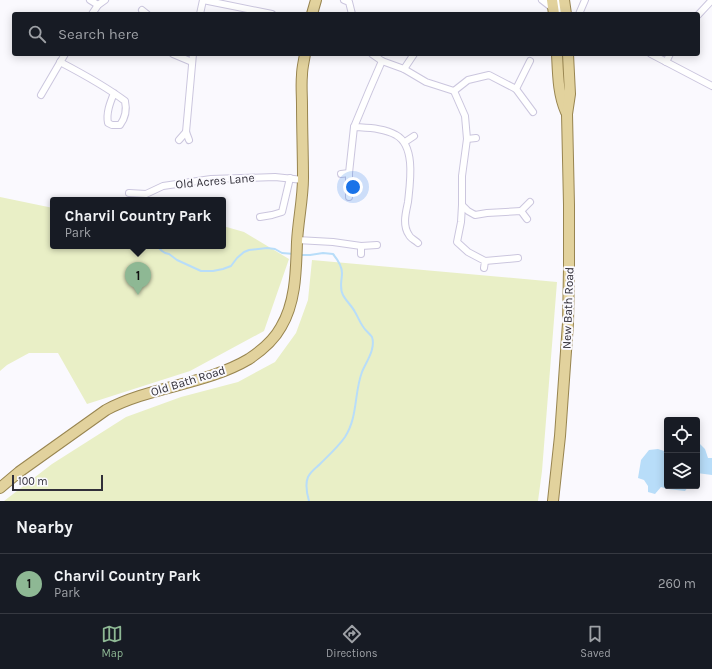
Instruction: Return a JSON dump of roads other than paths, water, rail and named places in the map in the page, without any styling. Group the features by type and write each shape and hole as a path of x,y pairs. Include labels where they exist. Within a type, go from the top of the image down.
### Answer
{"main road":[{"path":"313,12 316,0"},
{"path":"564,0 565,12"},
{"name":"Old Bath Road","path":"0,488 25,468 106,410 145,394 208,377 248,359 272,340 281,327 290,307 295,286 303,180 301,76 305,56"},
{"name":"New Bath Road","path":"557,56 560,90 563,105 567,114"},
{"name":"New Bath Road","path":"553,501 560,436 568,323 570,205 567,114 570,94 568,56"}],"street":[{"path":"90,0 98,5"},
{"path":"93,12 98,5 106,0"},
{"path":"200,12 203,0 262,12"},
{"path":"344,0 349,2 352,12"},
{"path":"543,0 555,8 559,6 564,12"},
{"path":"579,12 586,0"},
{"path":"700,13 712,0"},
{"path":"41,95 64,56"},
{"path":"178,56 192,62"},
{"path":"189,140 186,132 193,56"},
{"path":"375,56 382,61 404,69 426,82 454,91 465,116 467,138 462,176 462,205 457,242 484,264 518,258"},
{"path":"404,69 413,56"},
{"path":"655,56 712,86"},
{"path":"666,62 669,56"},
{"path":"349,197 349,173 354,127 382,61"},
{"path":"516,89 530,61"},
{"path":"60,62 114,93 125,101 127,110 120,125 112,125 108,123 107,118 114,93"},
{"path":"454,91 468,80 489,75 516,89 533,112"},
{"path":"354,127 386,131 398,136 405,142 410,162 410,182 405,224 409,235 418,243"},
{"path":"179,140 186,132"},
{"path":"405,142 414,136"},
{"path":"467,138 476,138"},
{"path":"341,174 349,173"},
{"name":"Old Acres Lane","path":"129,193 146,194 163,186 211,179 275,177 303,180"},
{"path":"260,217 282,212 290,178"},
{"path":"401,201 408,201"},
{"path":"462,205 468,211 476,215 521,211 530,202"},
{"path":"521,211 527,219"},
{"path":"297,244 333,242 361,246 377,245"},
{"path":"361,246 361,254"}],"water":[{"path":"700,444 705,449 708,458 712,458 712,475 700,473"},
{"path":"658,449 664,451 664,488 661,487 655,494 648,492 648,486 644,480 638,478 641,460 649,450"},
{"path":"668,489 687,489 685,491"}],"waterway":[{"path":"160,249 177,260 201,271 213,271 231,266 237,258 249,250 267,248 275,249 282,253 294,254"},
{"path":"301,255 323,253 333,254 341,268 341,287 343,295 372,337 373,342 372,351 362,372 354,413 349,429 345,437 308,477 306,486 309,501"}],"place":[{"name":"Charvil Country Park","path":"138,295"}]}
